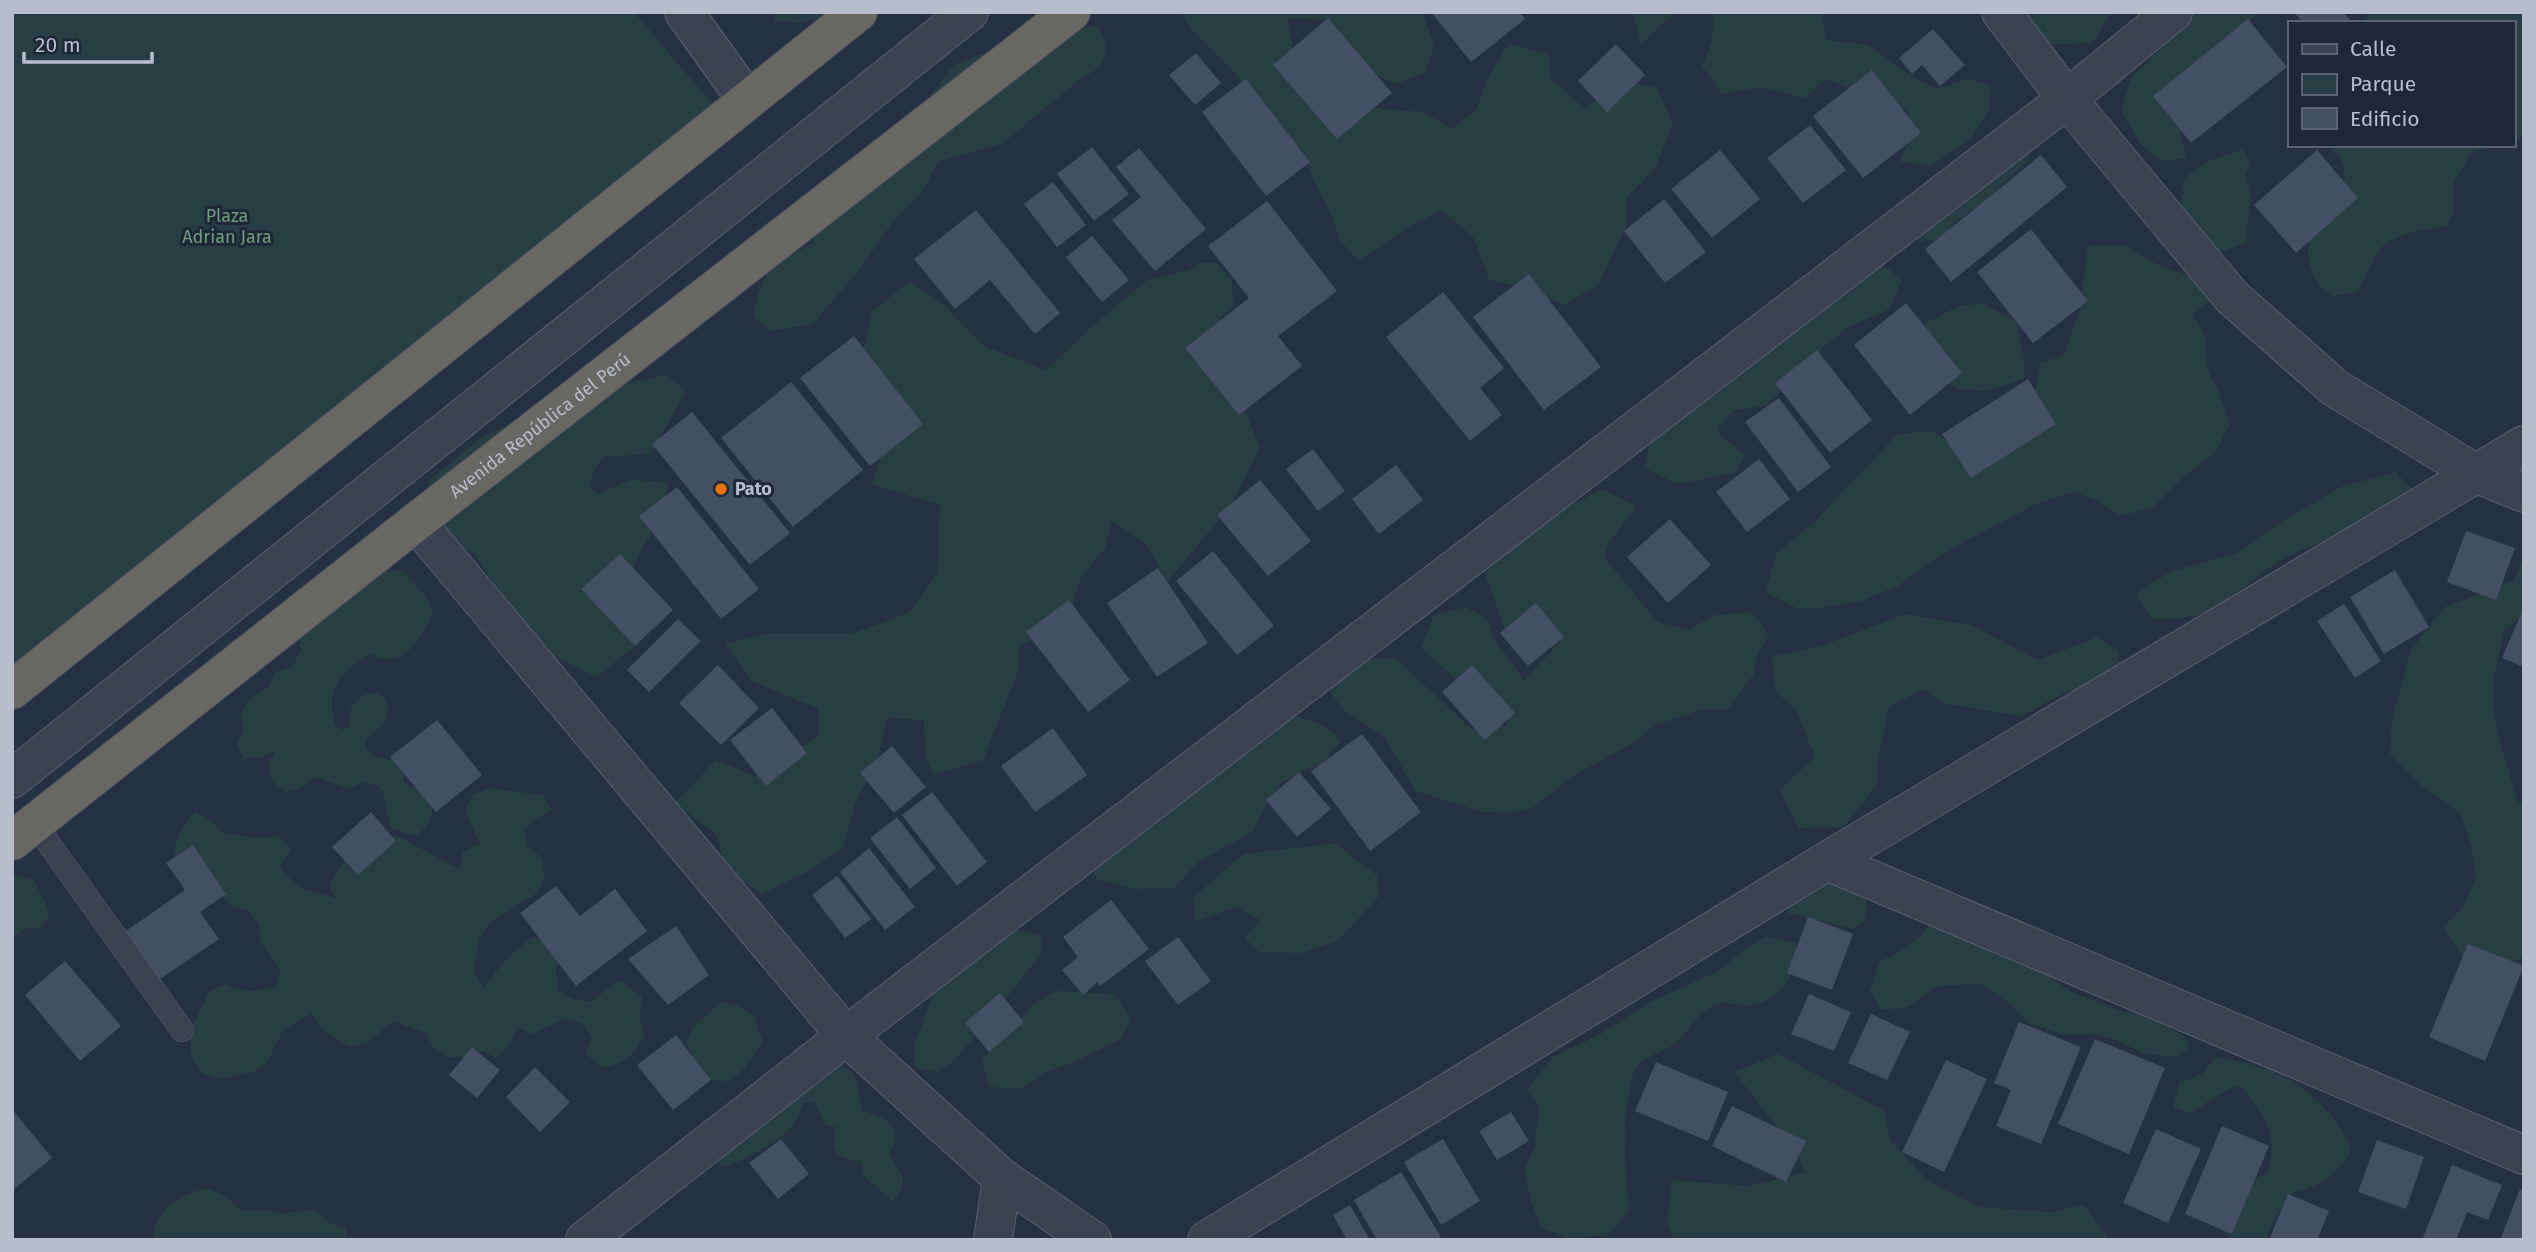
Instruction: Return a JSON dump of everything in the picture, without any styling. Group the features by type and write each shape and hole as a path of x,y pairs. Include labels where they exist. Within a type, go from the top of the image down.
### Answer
{"highway":[{"path":"12,690 858,12"},
{"name":"Avenida República del Perú","path":"23,832 1071,12"}],"street":[{"path":"684,12 747,100"},
{"path":"12,779 969,12"},
{"path":"2001,12 2067,99 2232,297 2335,388 2475,473 2524,493"},
{"path":"585,1240 846,1036 2067,99 2173,12"},
{"path":"1207,1240 1827,861 2524,445"},
{"path":"416,522 846,1036 1002,1178 1092,1240"},
{"path":"1827,861 2524,1155"},
{"path":"993,1240 1002,1178"}],"lane":[{"path":"23,832 182,1030"}],"green space":[{"name":"Plaza Adrian Jara","path":"17,12 634,12 716,108 12,675 12,16"},
{"path":"775,12 871,12 852,18 817,19 801,23 775,21"},
{"path":"1181,12 1422,12 1434,44 1426,72 1396,84 1366,70 1326,20 1287,18 1302,88 1342,106 1423,112 1452,129 1477,109 1488,77 1509,43 1549,55 1551,79 1584,108 1623,81 1657,88 1673,123 1656,167 1626,199 1627,225 1598,285 1564,305 1513,285 1489,280 1473,237 1441,210 1408,228 1359,261 1340,241 1304,152 1261,109 1234,72 1190,28"},
{"path":"1632,12 1676,12 1641,44"},
{"path":"1713,12 1822,12 1826,40 1868,45 1913,77 1937,89 1968,79 1991,86 1989,109 1971,138 1931,166 1899,161 1913,133 1908,111 1826,79 1805,98 1759,87 1722,94 1702,66 1712,41"},
{"path":"1981,12 2112,12 2092,43 2028,45"},
{"path":"2190,12 2260,12 2173,84 2187,158 2162,161 2142,146 2121,111 2131,77 2162,48"},
{"path":"2373,12 2524,12 2524,137 2515,139 2515,21 2362,21"},
{"path":"1098,26 1106,49 1103,62 1003,143 938,162 924,189 892,223 860,269 813,324 771,331 753,316 760,288 771,271 812,244 839,171 851,158 894,161 915,142 928,98 955,64 982,54 1008,62 1073,27"},
{"path":"2025,144 2030,160 1990,197 1954,223 1943,239 1920,241 1913,235"},
{"path":"2329,147 2489,147 2471,153 2453,184 2453,213 2447,226 2408,234 2387,243 2374,259 2358,292 2333,296 2317,282 2308,255 2310,239 2340,192 2344,180 2344,168 2339,156"},
{"path":"2243,149 2250,164 2245,174 2251,195 2246,243 2220,252 2181,216 2184,179 2206,162"},
{"path":"2124,245 2158,265 2193,277 2217,296 2192,314 2204,333 2208,371 2218,389 2230,424 2215,453 2184,476 2152,508 2119,516 2099,501 2075,492 2038,503 1962,543 1898,586 1861,601 1819,608 1796,608 1765,592 1777,553 1812,524 1898,434 1932,431 1958,447 2035,392 2040,363 2063,356 2079,312 2088,246"},
{"path":"1201,262 1217,263 1232,280 1233,306 1205,336 1239,395 1260,448 1236,496 1217,522 1167,582 1147,545 1112,521 1105,548 1080,579 1069,617 1052,630 1019,647 1019,669 983,760 933,775 925,756 924,720 887,718 878,758 855,804 843,848 807,872 761,894 723,867 718,836 675,803 716,760 755,776 819,736 819,709 752,681 725,644 768,633 853,633 909,613 937,574 940,505 871,484 887,440 863,353 872,311 910,281 945,306 986,347 1046,370 1147,280 1189,270"},
{"path":"1880,263 1902,279 1890,309 1849,327 1822,348 1817,363 1792,380 1766,406 1734,410 1719,427 1719,434 1745,455 1735,473 1677,484 1644,468 1653,433"},
{"path":"1984,304 2016,321 2024,358 2024,379 1987,391 1958,389 1926,366 1920,343 1926,323 1961,305"},
{"path":"666,375 686,391 651,454 603,457 592,475 590,488 597,494 630,480 668,482 666,511 642,549 621,593 635,646 597,677 531,644 475,554 422,529 429,481 480,438 564,398"},
{"path":"2396,472 2413,491 2404,520 2332,539 2290,555 2225,602 2200,614 2176,619 2152,619 2135,594 2170,572 2237,553 2284,520 2343,486"},
{"path":"1602,489 1637,506 1608,544 1604,557 1658,622 1689,630 1715,615 1748,612 1759,620 1769,635 1756,657 1754,674 1727,710 1701,710 1655,725 1632,744 1574,775 1534,807 1514,813 1483,812 1415,791 1385,737 1342,709 1329,690 1337,673 1365,659 1395,658 1472,729 1507,726 1501,698 1459,683 1421,647 1434,615 1466,607 1488,620 1493,637 1524,680 1561,641 1539,618 1507,637 1485,574 1521,537"},
{"path":"2524,559 2524,614 2503,633 2494,678 2493,699 2505,759 2518,802 2524,808 2524,957 2500,965 2467,963 2443,928 2463,906 2476,879 2472,849 2460,813 2423,787 2390,754 2392,720 2410,653 2423,633 2445,607 2513,581"},
{"path":"402,570 427,597 433,613 416,643 403,654 385,659 371,654 343,675 334,691 332,712 335,725 343,730 350,725 350,711 358,700 370,693 376,693 385,699 388,710 386,722 364,744 369,752 376,756 393,760 404,774 404,783 426,794 432,803 431,815 418,835 391,828 380,787 364,782 348,789 315,777 301,788 285,792 272,781 268,765 276,751 261,757 244,759 236,744 244,730 240,713 251,698 267,688 276,672 293,666 301,650 298,633 384,571"},
{"path":"1905,614 1972,625 2038,660 2097,637 2119,651 2119,665 2106,682 2062,694 2022,716 1945,704 1923,689 1889,707 1877,764 1877,785 1844,827 1799,828 1779,790 1815,757 1796,710 1776,692 1771,657 1824,645"},
{"path":"1285,714 1324,726 1341,743 1332,750 1325,763 1308,768 1281,783 1252,832 1198,862 1175,888 1133,889 1097,879 1090,863"},
{"path":"489,788 543,795 552,810 537,818 524,830 528,846 543,859 544,877 537,893 491,922 480,937 474,971 483,988 504,961 532,937 550,939 560,954 556,971 558,990 572,999 590,1002 619,980 642,997 639,1018 645,1035 628,1058 603,1068 585,1053 592,1037 582,1023 564,1019 533,1034 518,1028 510,1044 497,1058 482,1051 465,1058 449,1057 434,1048 425,1033 393,1021 366,1044 349,1047 320,1028 312,1013 283,1030 267,1062 253,1072 218,1079 201,1073 191,1057 190,1039 194,1023 209,992 225,984 251,991 277,986 280,969 260,941 259,924 248,911 231,906 219,894 216,877 200,879 174,858 180,833 195,812 211,820 224,833 262,838 278,836 291,850 280,865 286,874 305,889 338,899 329,887 347,859 374,842 396,835 459,869 463,852 480,843 465,812 472,795"},
{"path":"1337,843 1377,875 1379,896 1338,941 1301,953 1259,952 1245,938 1260,920 1237,907 1196,921 1193,898 1243,854"},
{"path":"16,875 34,880 50,913 42,927 24,929 12,940 12,878"},
{"path":"1836,881 1862,885 1868,908 1864,922 1851,929 1788,913 1782,891"},
{"path":"1931,922 2037,969 2072,992 2121,1011 2146,1015 2182,1035 2188,1041 2187,1049 2177,1057 2145,1054 2114,1039 2094,1034 2062,1034 2030,1024 2012,1005 1979,983 1935,987 1908,1007 1881,1010 1870,991 1880,961 1908,946"},
{"path":"1002,926 1042,936 1041,955 956,1059 938,1072 915,1069 914,1046 935,989"},
{"path":"1766,936 1796,943 1795,966 1785,985 1768,999 1758,1003 1721,1003 1708,1008 1677,1042 1643,1061 1634,1072 1627,1103 1625,1133 1629,1210 1611,1233 1573,1240 1541,1228 1531,1201 1524,1169 1535,1146 1539,1105 1526,1090 1554,1056 1599,1035 1650,1002 1719,971"},
{"path":"1056,991 1115,994 1131,1019 1121,1039 1047,1072 1021,1089 989,1087 982,1059 1012,1030 1033,1004"},
{"path":"720,1002 738,1006 754,1015 763,1043 743,1070 729,1081 711,1080 693,1058 686,1043 693,1027"},
{"path":"1778,1054 1885,1111 1890,1140 1929,1182 1979,1207 2051,1212 2084,1205 2110,1240 1675,1240 1667,1224 1672,1180 1749,1186 1806,1172 1777,1127 1734,1072"},
{"path":"2215,1057 2250,1064 2295,1083 2321,1104 2350,1146 2351,1151 2327,1179 2292,1193 2274,1219 2266,1240 2230,1240 2222,1230 2242,1186 2268,1172 2271,1135 2257,1107 2241,1086 2221,1093 2190,1113 2173,1107 2179,1083 2202,1074"},
{"path":"841,1063 855,1075 862,1111 878,1116 894,1129 895,1143 890,1152 903,1181 893,1201 867,1178 862,1164 837,1155 833,1146 836,1127 826,1126 814,1103 805,1102 793,1126 780,1138 749,1157 721,1167 718,1159"},
{"path":"208,1188 224,1196 243,1211 280,1213 316,1210 329,1223 346,1229 347,1240 152,1240 158,1219 171,1204 188,1194"}],"building":[{"path":"1431,12 1520,12 1525,19 1471,62"},
{"path":"2294,12 2344,12 2351,21 2301,21"},
{"path":"1328,18 1392,93 1337,139 1273,65"},
{"path":"2248,19 2287,67 2191,143 2153,96"},
{"path":"1933,29 1965,65 1940,86 1922,65 1912,74 1899,58"},
{"path":"1616,44 1645,75 1607,112 1578,81"},
{"path":"1196,53 1221,83 1195,105 1169,75"},
{"path":"1872,70 1921,133 1863,178 1813,116"},
{"path":"1246,79 1310,162 1266,196 1202,112"},
{"path":"1810,125 1846,170 1803,203 1767,158"},
{"path":"1092,147 1129,194 1094,221 1057,174"},
{"path":"1139,148 1206,229 1155,271 1112,220 1141,197 1116,167"},
{"path":"1720,150 1760,199 1712,238 1671,189"},
{"path":"2317,150 2358,198 2296,253 2254,205"},
{"path":"2041,155 2067,187 1951,282 1925,249"},
{"path":"1053,182 1086,225 1057,247 1024,204"},
{"path":"1664,199 1706,252 1665,283 1624,231"},
{"path":"1267,201 1337,291 1278,336 1302,366 1239,415 1185,348 1249,298 1208,246"},
{"path":"976,210 1060,313 1035,334 990,280 955,309 914,259"},
{"path":"2031,229 2088,301 2033,343 1977,272"},
{"path":"1092,236 1129,280 1102,302 1066,257"},
{"path":"1529,274 1601,367 1544,410 1473,317"},
{"path":"1443,292 1504,368 1480,388 1502,415 1470,441 1386,337"},
{"path":"1906,303 1962,373 1910,415 1854,345"},
{"path":"854,336 923,424 870,466 800,378"},
{"path":"1817,350 1872,420 1830,453 1775,383"},
{"path":"2028,379 2056,424 1971,478 1942,434"},
{"path":"791,382 863,470 793,527 721,438"},
{"path":"1779,398 1831,467 1798,492 1745,422"},
{"name":"Pato","path":"692,412 790,533 750,565 652,444"},
{"path":"1313,449 1345,491 1318,511 1286,469"},
{"path":"1759,459 1790,499 1747,532 1716,492"},
{"path":"1396,465 1423,500 1379,534 1352,499"},
{"path":"1260,480 1311,541 1268,576 1217,515"},
{"path":"677,487 759,589 721,619 639,516"},
{"path":"1670,519 1711,565 1668,603 1627,557"},
{"path":"2466,531 2515,548 2496,600 2447,582"},
{"path":"1213,551 1274,626 1237,655 1176,581"},
{"path":"620,554 673,610 635,646 581,589"},
{"path":"1158,568 1208,643 1157,677 1107,603"},
{"path":"2395,570 2429,627 2384,654 2350,597"},
{"path":"1069,600 1130,680 1088,712 1026,632"},
{"path":"1536,603 1564,637 1528,666 1500,633"},
{"path":"2344,604 2381,661 2355,678 2317,621"},
{"path":"2524,607 2524,667 2502,658"},
{"path":"678,619 701,641 649,692 627,670"},
{"path":"718,665 759,708 721,745 679,703"},
{"path":"1472,665 1515,713 1485,740 1442,692"},
{"path":"772,708 807,753 766,786 730,740"},
{"path":"437,720 482,775 436,812 390,757"},
{"path":"1053,728 1087,775 1035,812 1001,766"},
{"path":"1362,734 1421,812 1370,851 1311,771"},
{"path":"892,746 926,787 894,813 860,773"},
{"path":"1299,772 1331,809 1297,837 1266,800"},
{"path":"932,792 987,862 957,886 902,815"},
{"path":"371,812 396,841 358,875 332,847"},
{"path":"897,817 936,868 910,889 870,838"},
{"path":"193,845 226,894 200,912 219,939 157,981 123,933 185,890 166,863"},
{"path":"869,848 915,907 885,930 840,872"},
{"path":"837,876 871,919 845,938 812,895"},
{"path":"556,886 580,916 615,889 647,931 576,986 520,913"},
{"path":"1111,900 1149,949 1100,986 1098,982 1083,995 1062,970 1078,957 1063,937"},
{"path":"1808,917 1853,934 1832,990 1787,973"},
{"path":"676,926 709,975 668,1005 628,959"},
{"path":"1178,937 1211,981 1178,1005 1145,961"},
{"path":"2468,944 2524,966 2485,1061 2429,1037"},
{"path":"65,961 121,1026 80,1061 25,995"},
{"path":"1000,993 1024,1022 989,1052 965,1023"},
{"path":"1809,994 1851,1012 1834,1051 1791,1034"},
{"path":"1871,1014 1910,1032 1887,1080 1848,1063"},
{"path":"2019,1022 2081,1047 2041,1144 1996,1126 2011,1090 1994,1083"},
{"path":"676,1035 711,1080 673,1110 637,1065"},
{"path":"2095,1039 2165,1068 2129,1154 2058,1124"},
{"path":"472,1047 500,1070 477,1098 449,1075"},
{"path":"1946,1060 1987,1079 1944,1172 1902,1152"},
{"path":"1656,1062 1728,1092 1708,1141 1635,1111"},
{"path":"535,1067 570,1102 540,1132 506,1097"},
{"path":"1732,1106 1806,1141 1786,1182 1712,1146"},
{"path":"12,1109 52,1158 12,1191"},
{"path":"1511,1112 1529,1141 1497,1160 1479,1131"},
{"path":"2222,1126 2269,1146 2232,1234 2185,1214"},
{"path":"2156,1129 2201,1149 2168,1223 2123,1203"},
{"path":"781,1139 809,1174 778,1199 749,1163"},
{"path":"1443,1139 1480,1201 1441,1225 1404,1162"},
{"path":"2377,1140 2424,1157 2406,1209 2358,1192"},
{"path":"2452,1165 2502,1185 2488,1220 2467,1212 2456,1240 2422,1240"},
{"path":"1401,1172 1441,1237 1436,1240 1377,1240 1354,1200"},
{"path":"2520,1189 2524,1190 2524,1240 2500,1240"},
{"path":"2288,1194 2329,1211 2317,1240 2269,1240"},
{"path":"1350,1205 1370,1240 1347,1240 1333,1215"}],"place":[{"name":"Pato","path":"721,489"}]}
